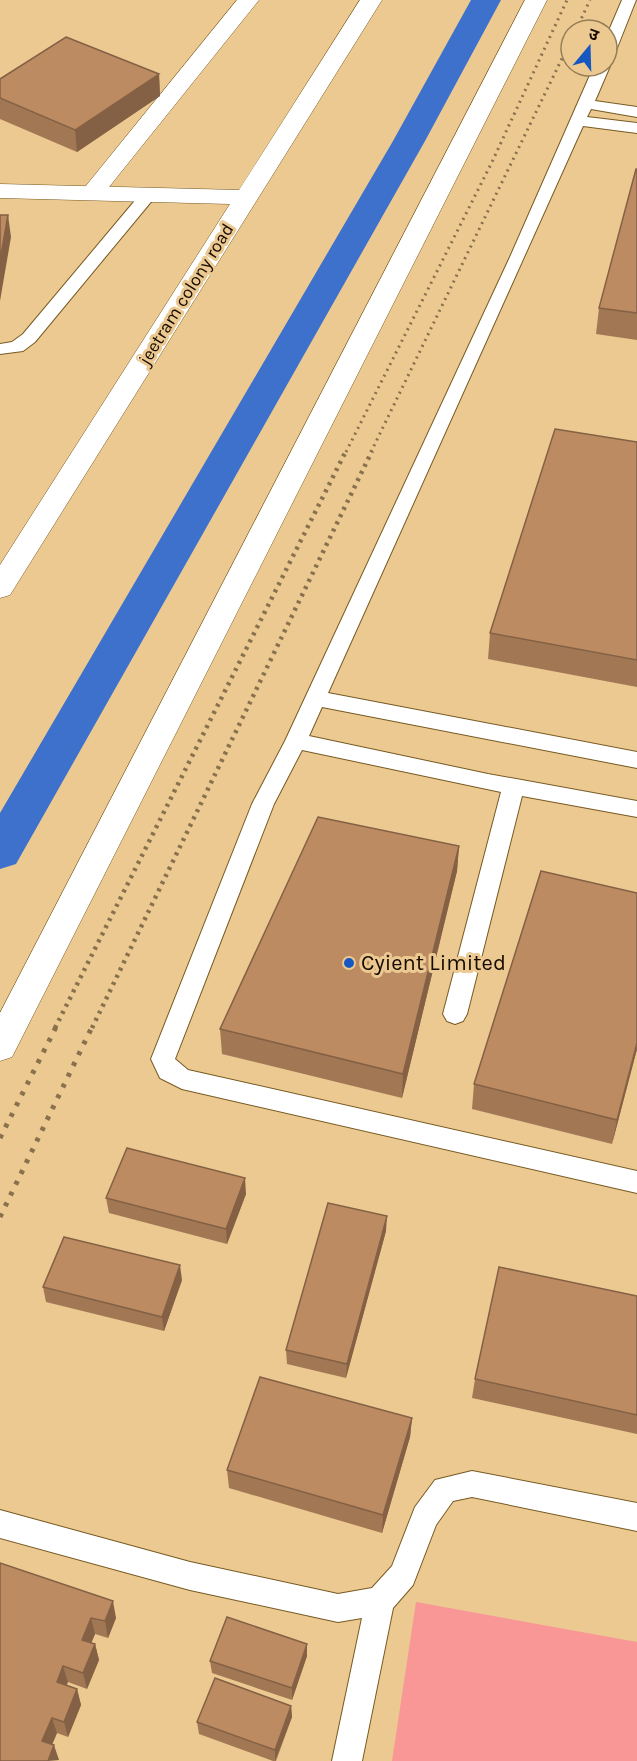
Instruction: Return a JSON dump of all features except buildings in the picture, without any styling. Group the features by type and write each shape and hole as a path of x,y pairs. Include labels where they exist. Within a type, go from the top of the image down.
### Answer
{"street":[{"path":"93,192 248,0"},
{"name":"jeetram colony road","path":"0,588 371,0"},
{"path":"0,1047 536,0"},
{"path":"0,191 248,198"}],"lane":[{"path":"619,24 629,0"},
{"path":"597,78 518,257 316,698 263,804 167,1043 163,1059 169,1071 182,1079 637,1182"},
{"path":"586,104 637,112"},
{"path":"577,121 637,128"},
{"path":"0,349 17,347 29,338 149,194"},
{"path":"316,698 637,760"},
{"path":"296,741 513,787 637,809"},
{"path":"455,1014 513,787"},
{"path":"347,1761 380,1601 404,1575 425,1517 436,1497 445,1489 472,1484 637,1517"},
{"path":"0,1524 190,1576 338,1608 380,1601"}],"shaded area":[{"path":"416,1602 637,1642 637,1761 392,1761"}],"waterway":[{"path":"0,852 409,141 486,0"}],"railway":[{"path":"346,452 492,162 567,0"},
{"path":"582,18 590,0"},
{"path":"371,452 559,65"},
{"path":"55,1028 346,451"},
{"path":"92,1028 372,451"},
{"path":"0,1138 56,1027"},
{"path":"0,1217 92,1027"}],"place":[{"name":"Cyient Limited","path":"349,963"}]}
